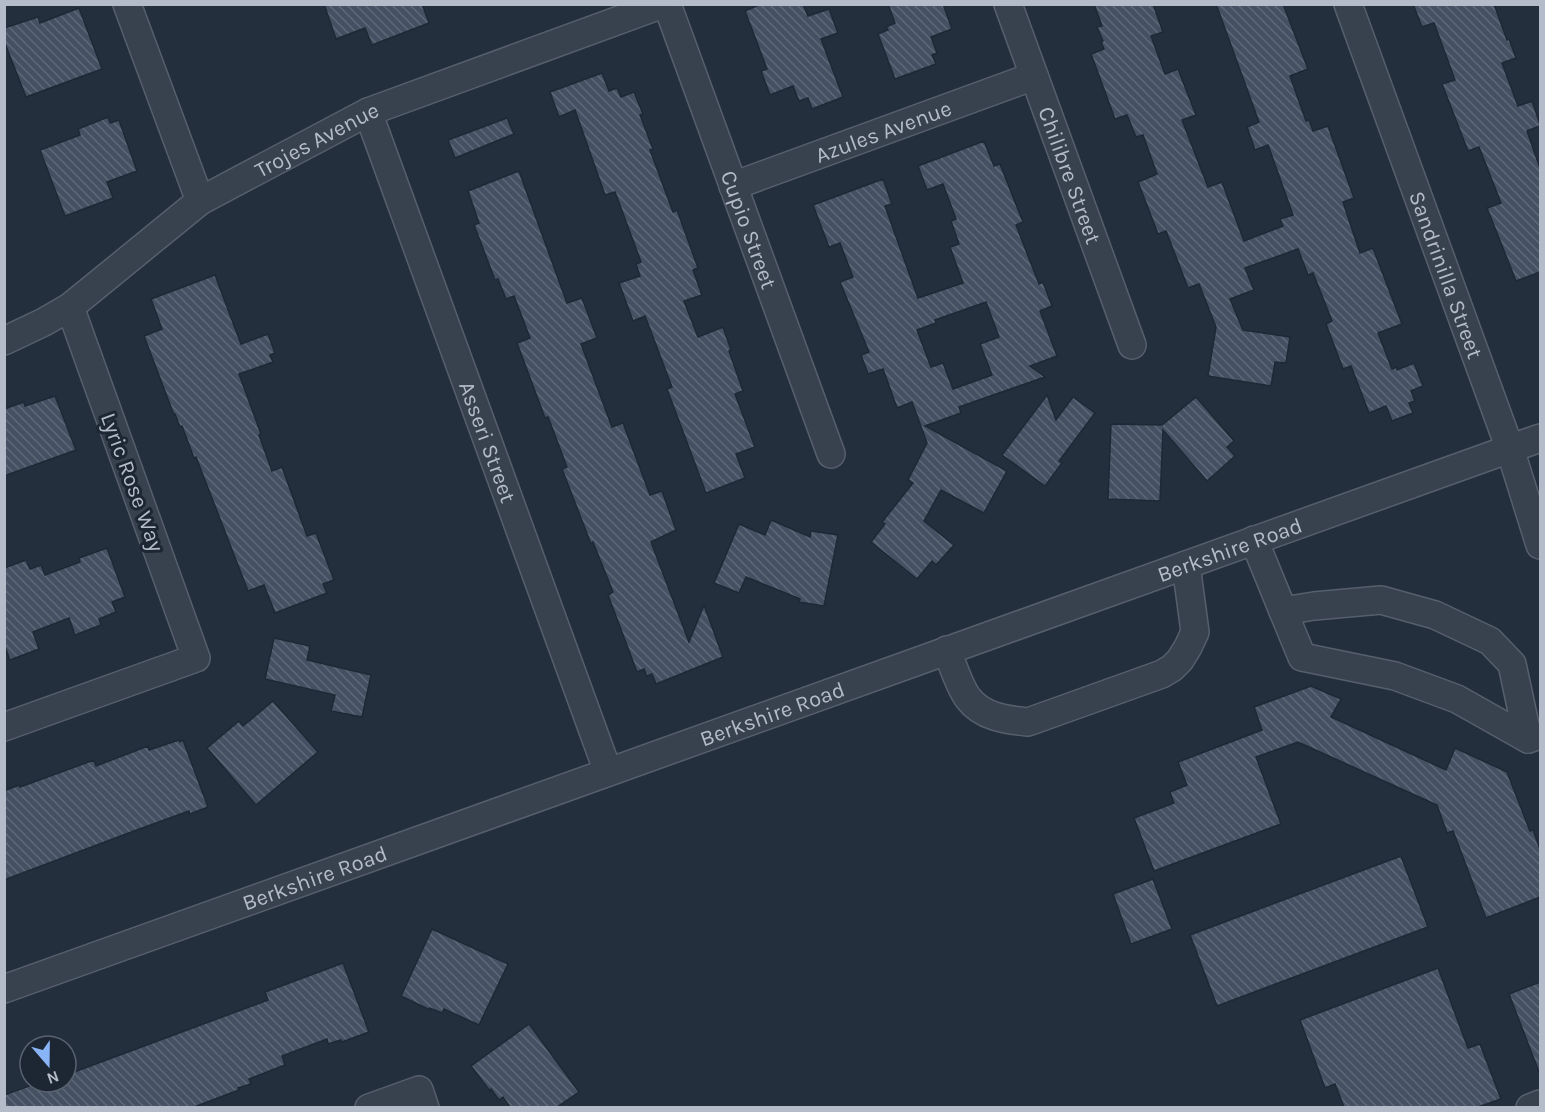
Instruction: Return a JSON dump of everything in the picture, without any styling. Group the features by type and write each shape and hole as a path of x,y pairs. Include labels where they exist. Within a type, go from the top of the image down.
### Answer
{"street":[{"path":"126,4 200,201"},
{"name":"Trojes Avenue","path":"4,341 70,307 200,201 368,112 665,4"},
{"name":"Cupio Street","path":"665,4 831,454"},
{"name":"Chilibre Street","path":"1008,4 1132,345"},
{"name":"Sandrinilla Street","path":"1348,4 1510,449 1540,545"},
{"name":"Azules Avenue","path":"733,186 1034,76"},
{"name":"Asseri Street","path":"368,112 608,772"},
{"name":"Lyric Rose Way","path":"4,726 196,658 70,307"},
{"name":"Berkshire Road","path":"4,988 1540,438"},
{"path":"1254,540 1302,657 1395,676 1457,699 1534,737"},
{"path":"947,650 968,698 977,708 1006,720 1028,722 1162,674 1180,660 1195,632 1186,565"},
{"path":"1283,611 1381,600 1435,615 1490,642 1512,664 1534,737"},
{"path":"369,1107 422,1099"},
{"path":"1530,1107 1540,1104"}],"building":[{"path":"324,4 422,4 429,23 372,45 365,28 336,39"},
{"path":"761,4 803,4 808,16 829,9 838,33 821,39 843,97 812,109 808,98 799,101 793,86 770,95 761,71 767,69 745,11"},
{"path":"888,4 943,4 952,29 931,37 937,53 932,55 936,64 895,79 878,34 888,30 886,27 895,23"},
{"path":"1094,4 1153,4 1163,32 1151,36 1165,74 1178,69 1196,115 1182,120 1208,187 1222,182 1244,241 1283,226 1280,219 1293,215 1268,145 1255,150 1247,127 1259,122 1216,4 1283,4 1308,69 1290,76 1306,121 1309,120 1313,131 1328,126 1354,198 1343,202 1360,253 1373,248 1402,324 1378,333 1392,369 1397,367 1397,370 1414,363 1423,386 1411,391 1415,401 1409,403 1413,413 1392,421 1386,406 1369,413 1351,366 1343,369 1326,324 1332,321 1313,273 1308,275 1298,249 1245,268 1254,290 1230,299 1243,330 1290,337 1286,363 1275,362 1271,386 1208,376 1216,327 1199,284 1188,288 1166,231 1158,234 1138,182 1157,174 1143,135 1136,137 1127,115 1115,119 1091,54 1104,49 1097,27 1102,26"},
{"path":"1413,4 1494,4 1516,58 1502,63 1518,106 1532,101 1540,124 1527,131 1540,168 1540,272 1516,281 1487,208 1501,203 1479,147 1468,151 1442,84 1455,80 1434,23 1422,27"},
{"path":"79,8 102,69 26,97 4,41 4,28 38,17 40,23"},
{"path":"602,73 609,91 617,88 621,97 634,92 653,149 650,150 673,212 677,210 698,268 693,270 702,295 684,301 698,337 723,327 743,391 735,394 755,447 736,454 745,478 706,493 667,389 672,387 645,316 633,321 619,283 640,276 636,264 641,262 615,192 605,195 575,110 559,117 550,92"},
{"path":"108,117 110,123 119,120 137,171 107,182 113,198 65,216 40,150 80,135 78,129"},
{"path":"507,118 514,134 455,158 448,140"},
{"path":"984,141 994,166 1000,164 1023,222 1016,225 1039,284 1043,282 1052,306 1040,311 1057,356 1030,366 1045,377 959,407 961,413 925,426 1007,471 984,513 941,490 924,521 954,545 936,565 932,561 917,579 871,542 885,524 882,522 913,483 908,480 927,443 912,402 897,408 883,369 868,374 861,355 869,352 840,282 853,277 840,243 829,247 813,205 883,179 892,204 885,206 918,298 963,283 950,247 959,244 951,221 956,219 943,184 927,190 918,166","holes":["986,302 999,337 980,344 992,375 953,389 943,363 931,367 917,330 936,323 935,320"]},
{"path":"519,171 567,303 582,298 597,338 581,344 612,427 623,423 650,495 662,491 676,530 651,542 689,642 704,605 723,657 656,684 652,674 647,676 644,669 637,672 608,595 613,592 593,542 591,544 562,469 567,467 548,417 545,418 517,343 530,338 514,296 506,299 498,279 495,280 474,225 479,223 468,191"},
{"path":"215,275 241,344 268,334 275,353 270,355 273,362 239,374 272,471 282,467 307,536 316,533 334,580 323,584 327,593 275,613 264,585 248,591 196,457 194,458 182,426 180,427 174,415 144,336 162,329 151,299"},
{"path":"1047,395 1056,420 1073,397 1095,413 1059,461 1062,463 1045,486 1002,455"},
{"path":"55,396 76,450 4,476 4,409 24,402 25,406"},
{"path":"1196,397 1234,441 1227,447 1235,456 1207,481 1163,430 1160,501 1108,499 1111,424 1162,425"},
{"path":"771,520 810,537 811,531 838,535 824,606 799,602 800,599 746,577 739,593 714,583 739,524 765,535"},
{"path":"107,548 125,597 112,602 116,612 99,619 101,625 75,635 69,618 33,632 39,649 10,660 4,644 4,568 26,560 30,569 41,565 45,575 80,562 79,558"},
{"path":"274,638 310,646 307,660 371,675 362,717 331,711 335,695 265,679"},
{"path":"1311,686 1341,699 1331,717 1446,770 1455,748 1507,772 1530,831 1533,830 1540,849 1540,897 1486,918 1453,831 1447,833 1437,805 1298,742 1256,757 1281,824 1154,871 1134,818 1174,803 1170,792 1187,785 1178,762 1262,730 1254,707"},
{"path":"273,701 318,752 256,805 207,748 239,721 243,726"},
{"path":"179,740 180,742 183,740 208,807 190,814 189,811 4,880 4,791 94,760 96,766 148,746 149,750"},
{"path":"1401,856 1428,927 1217,1006 1190,935"},
{"path":"1153,879 1172,929 1131,944 1113,894"},
{"path":"432,929 508,964 479,1025 444,1009 442,1013 430,1008 430,1010 401,996"},
{"path":"343,963 369,1032 342,1042 341,1040 328,1044 327,1039 282,1056 285,1065 249,1079 251,1084 238,1088 239,1090 194,1107 4,1107 4,1095 18,1090 18,1094 78,1094 78,1071 268,1000 265,992"},
{"path":"1438,968 1468,1048 1480,1044 1501,1099 1478,1107 1344,1107 1335,1084 1325,1088 1300,1020"},
{"path":"1540,982 1540,1072 1539,1072 1509,994"},
{"path":"529,1024 579,1092 557,1107 510,1107 503,1097 499,1100 491,1089 490,1091 471,1066"}]}
